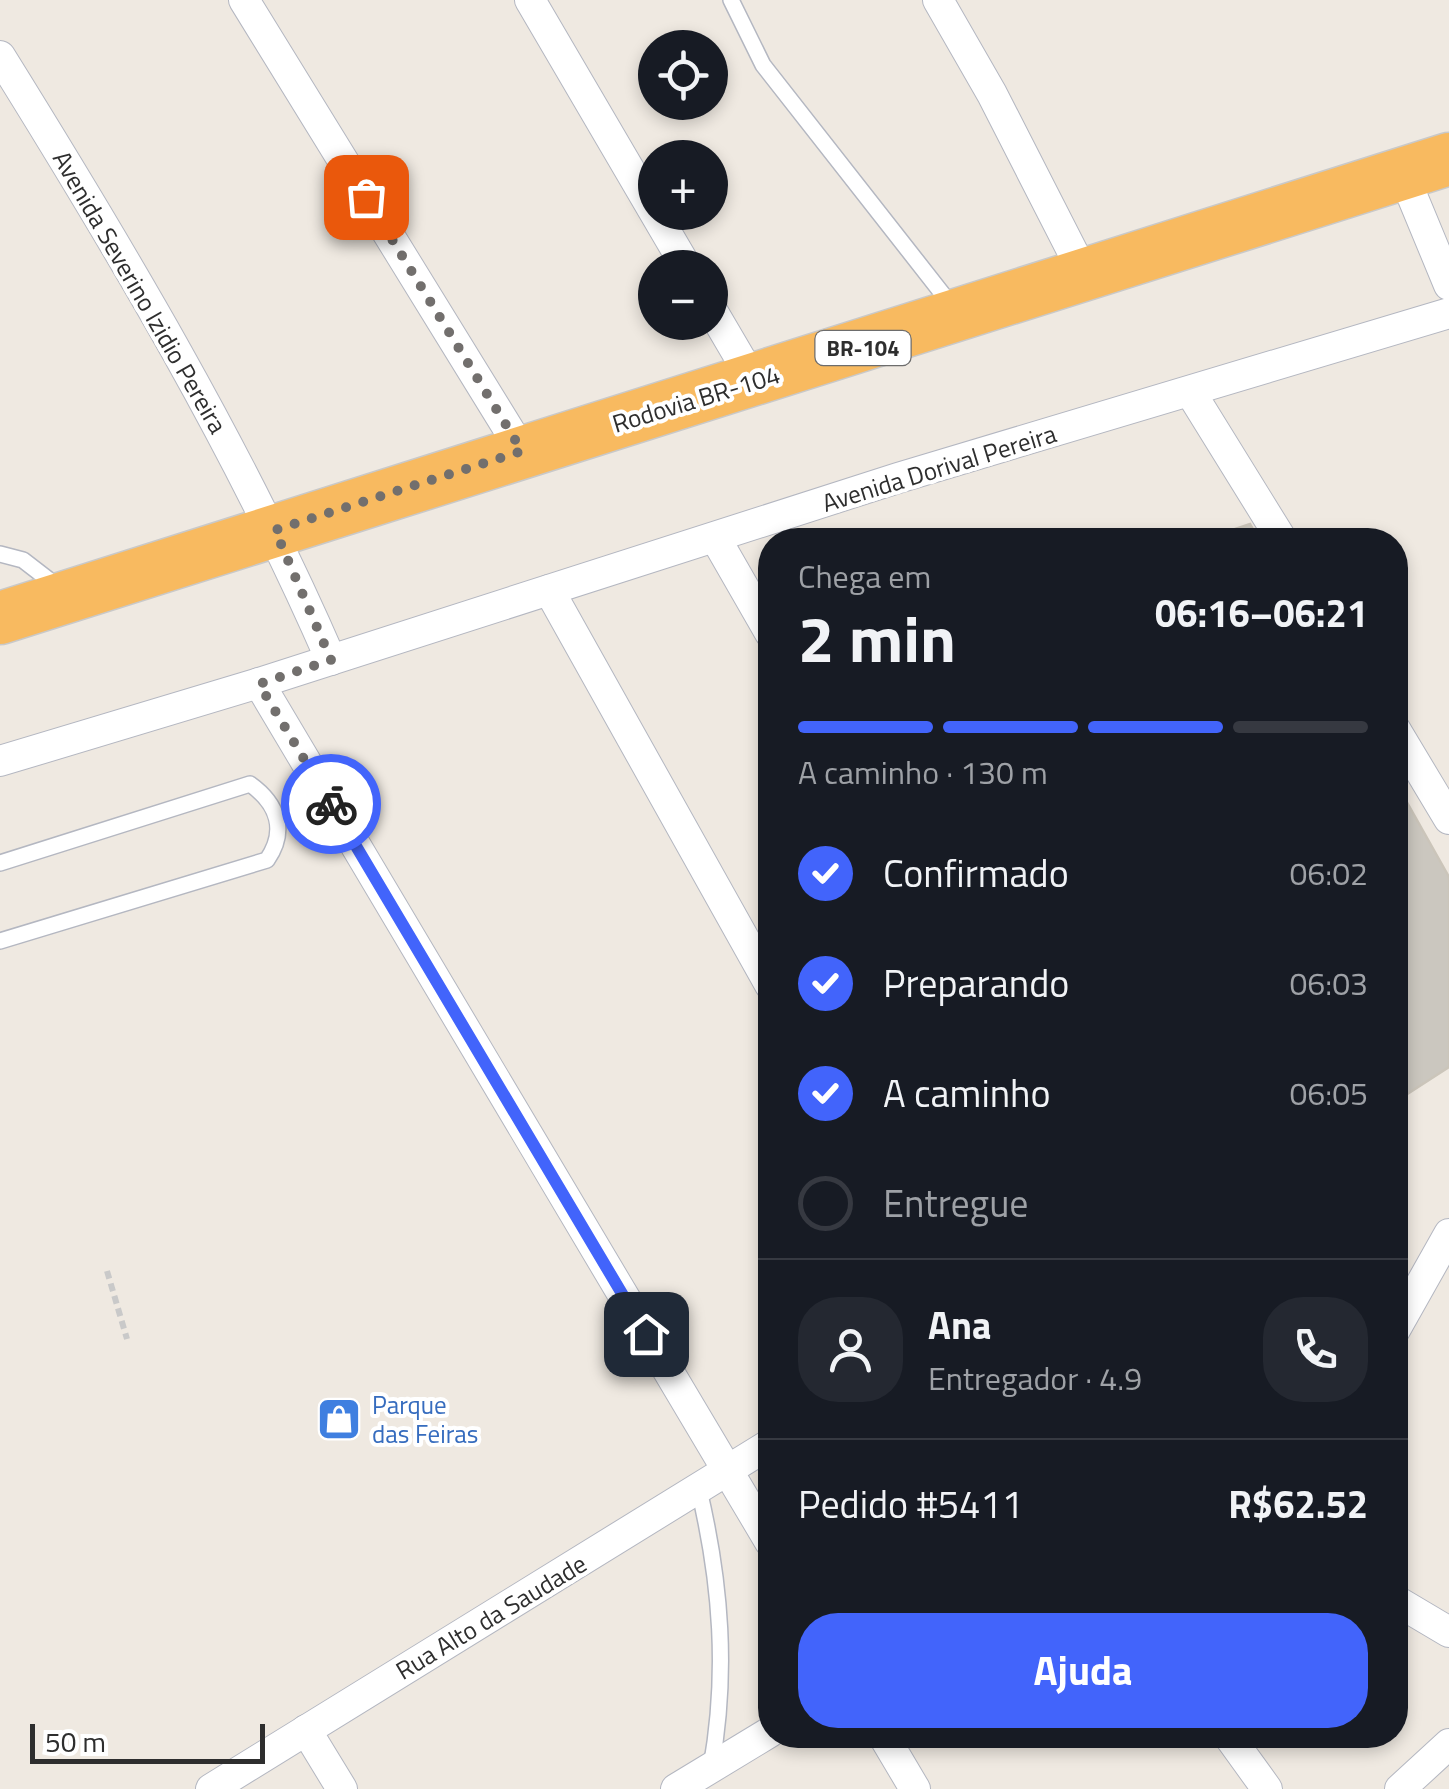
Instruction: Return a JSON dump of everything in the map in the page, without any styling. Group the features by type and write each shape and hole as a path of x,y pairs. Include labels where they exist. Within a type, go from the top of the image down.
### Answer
{"highway":[{"name":"Rodovia BR-104","path":"0,618 1426,166"}],"street":[{"path":"244,0 522,451"},
{"path":"530,0 676,250"},
{"path":"938,0 992,94 1085,276"},
{"name":"Avenida Severino Izidio Pereira","path":"0,56 128,263 275,530 331,660"},
{"path":"1426,166 1449,284"},
{"name":"Avenida Dorival Pereira","path":"0,761 716,540 898,478 1449,313"},
{"path":"728,338 754,382"},
{"path":"1191,393 1275,528"},
{"path":"716,540 758,612"},
{"path":"548,590 758,964"},
{"path":"259,684 758,1521"},
{"path":"1408,751 1449,819"},
{"path":"1408,1307 1449,1234"},
{"name":"Rua Alto da Saudade","path":"211,1789 758,1451"},
{"path":"1408,1608 1449,1632"},
{"path":"306,1730 342,1789"},
{"path":"676,1789 758,1739"},
{"path":"1400,1789 1449,1744"},
{"path":"891,1748 915,1789"},
{"path":"1237,1748 1266,1789"}],"lane":[{"path":"731,0 763,65 960,316"},
{"path":"0,554 24,560 70,596"},
{"path":"0,863 250,784 273,806 279,826 278,844 268,860 0,941"},
{"path":"699,1490 714,1555 723,1656 721,1710 710,1768"}],"path":[{"path":"108,1272 128,1338"}],"building":[{"path":"1408,804 1449,877 1449,1067 1408,1094"}],"way so far":[{"path":"331,804 259,684 331,660 275,530 522,451 366,197"}],"place":[{"name":"Parque das Feiras","path":"339,1419"}],"route":[{"path":"331,804 646,1334"}]}
